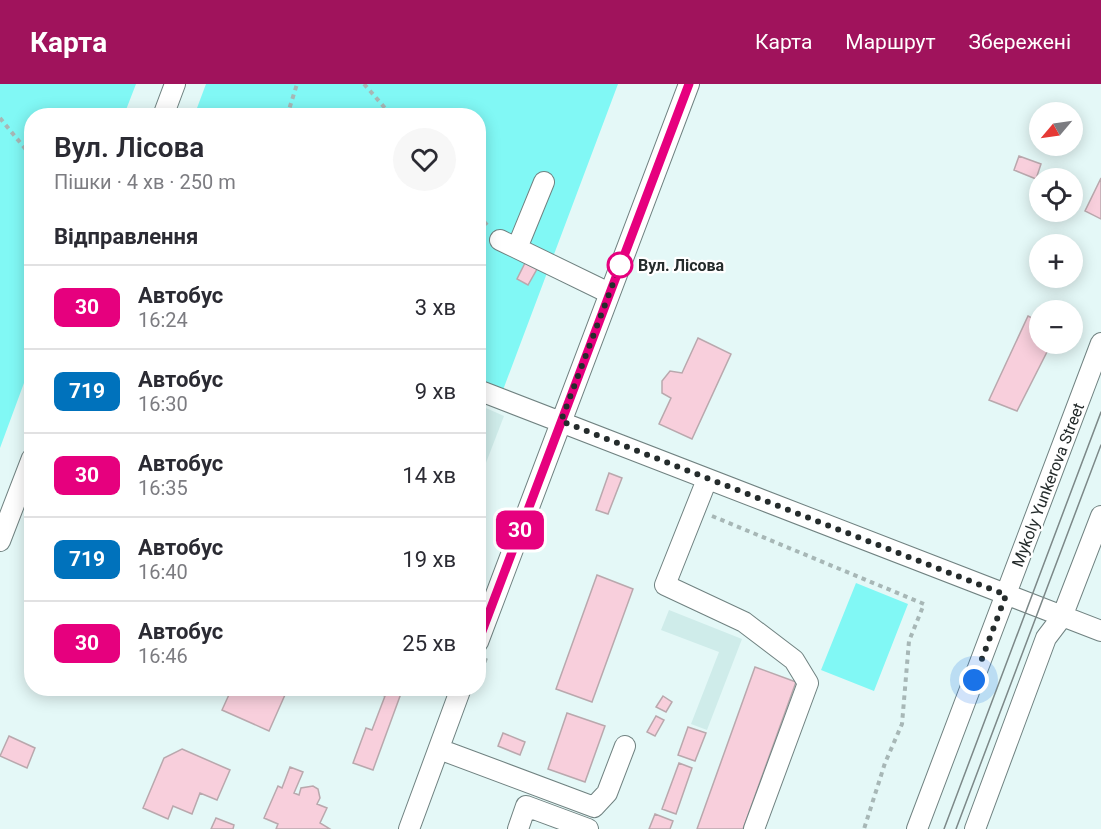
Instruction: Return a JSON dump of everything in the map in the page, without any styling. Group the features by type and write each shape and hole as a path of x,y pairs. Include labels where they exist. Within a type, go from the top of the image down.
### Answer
{"street":[{"path":"166,108 175,84"},
{"path":"486,621 689,84"},
{"path":"544,182 508,244 609,292"},
{"name":"Mykoly Yunkerova Street","path":"917,829 1101,344"},
{"path":"486,393 1101,631"},
{"path":"0,541 24,479"},
{"path":"706,482 665,585 744,622 794,660 808,683 754,829"},
{"path":"975,829 1046,638 1062,617 1101,516"},
{"path":"409,829 458,696"},
{"path":"439,749 594,807 607,793 625,746"},
{"path":"518,829 526,806 588,829"}],"path":[{"path":"290,108 297,84"},
{"path":"364,84 385,108"},
{"path":"0,118 24,147"},
{"path":"695,509 924,604 909,641 902,724 885,763 864,829"}],"shaded area":[{"path":"0,84 136,84 127,108 24,108 24,383 0,448"},
{"path":"206,84 618,84 503,390 486,383 486,108 197,108"},
{"path":"486,408 504,416 486,463"},
{"path":"856,583 908,604 874,691 821,670"},
{"path":"669,610 742,639 707,730 691,724 719,652 661,630"}],"building":[{"path":"1019,156 1041,164 1040,168 1029,168 1029,176 1014,170"},
{"path":"1101,178 1101,219 1085,211"},
{"path":"525,263 537,269 528,285 517,279"},
{"path":"1028,316 1029,354 1046,354 1017,411 989,400"},
{"path":"698,338 731,354 692,439 659,424 671,398 662,393 662,381 670,371 682,373"},
{"path":"609,473 622,478 608,514 596,510"},
{"path":"597,575 633,589 592,702 556,689"},
{"path":"755,667 796,682 743,829 697,829"},
{"path":"228,696 284,696 269,731 222,710"},
{"path":"385,696 400,696 373,770 353,763 366,728 372,730"},
{"path":"663,696 672,702 666,712 656,707"},
{"path":"567,713 605,726 585,782 548,769"},
{"path":"656,716 664,720 655,736 647,732"},
{"path":"688,727 706,733 695,761 678,755"},
{"path":"503,733 525,742 520,755 498,746"},
{"path":"9,736 35,748 27,768 0,756"},
{"path":"182,749 230,770 217,800 200,793 192,814 173,806 168,819 143,808 164,758"},
{"path":"679,763 692,768 676,814 662,809"},
{"path":"290,767 303,772 294,793 299,795 301,788 313,786 318,789 320,798 317,804 327,808 320,823 330,829 276,829 278,824 264,818 278,786 282,788"},
{"path":"655,814 673,821 670,829 649,829"},
{"path":"216,818 234,825 233,829 211,829"}],"tram line":[{"path":"944,829 1101,412"},
{"path":"956,829 1101,445"}],"bus line":[{"name":"30","path":"486,621 689,84"}],"place":[{"name":"Вул. Лісова","path":"620,265"}],"route":[{"path":"620,265 561,421 1006,595 974,680"}]}
